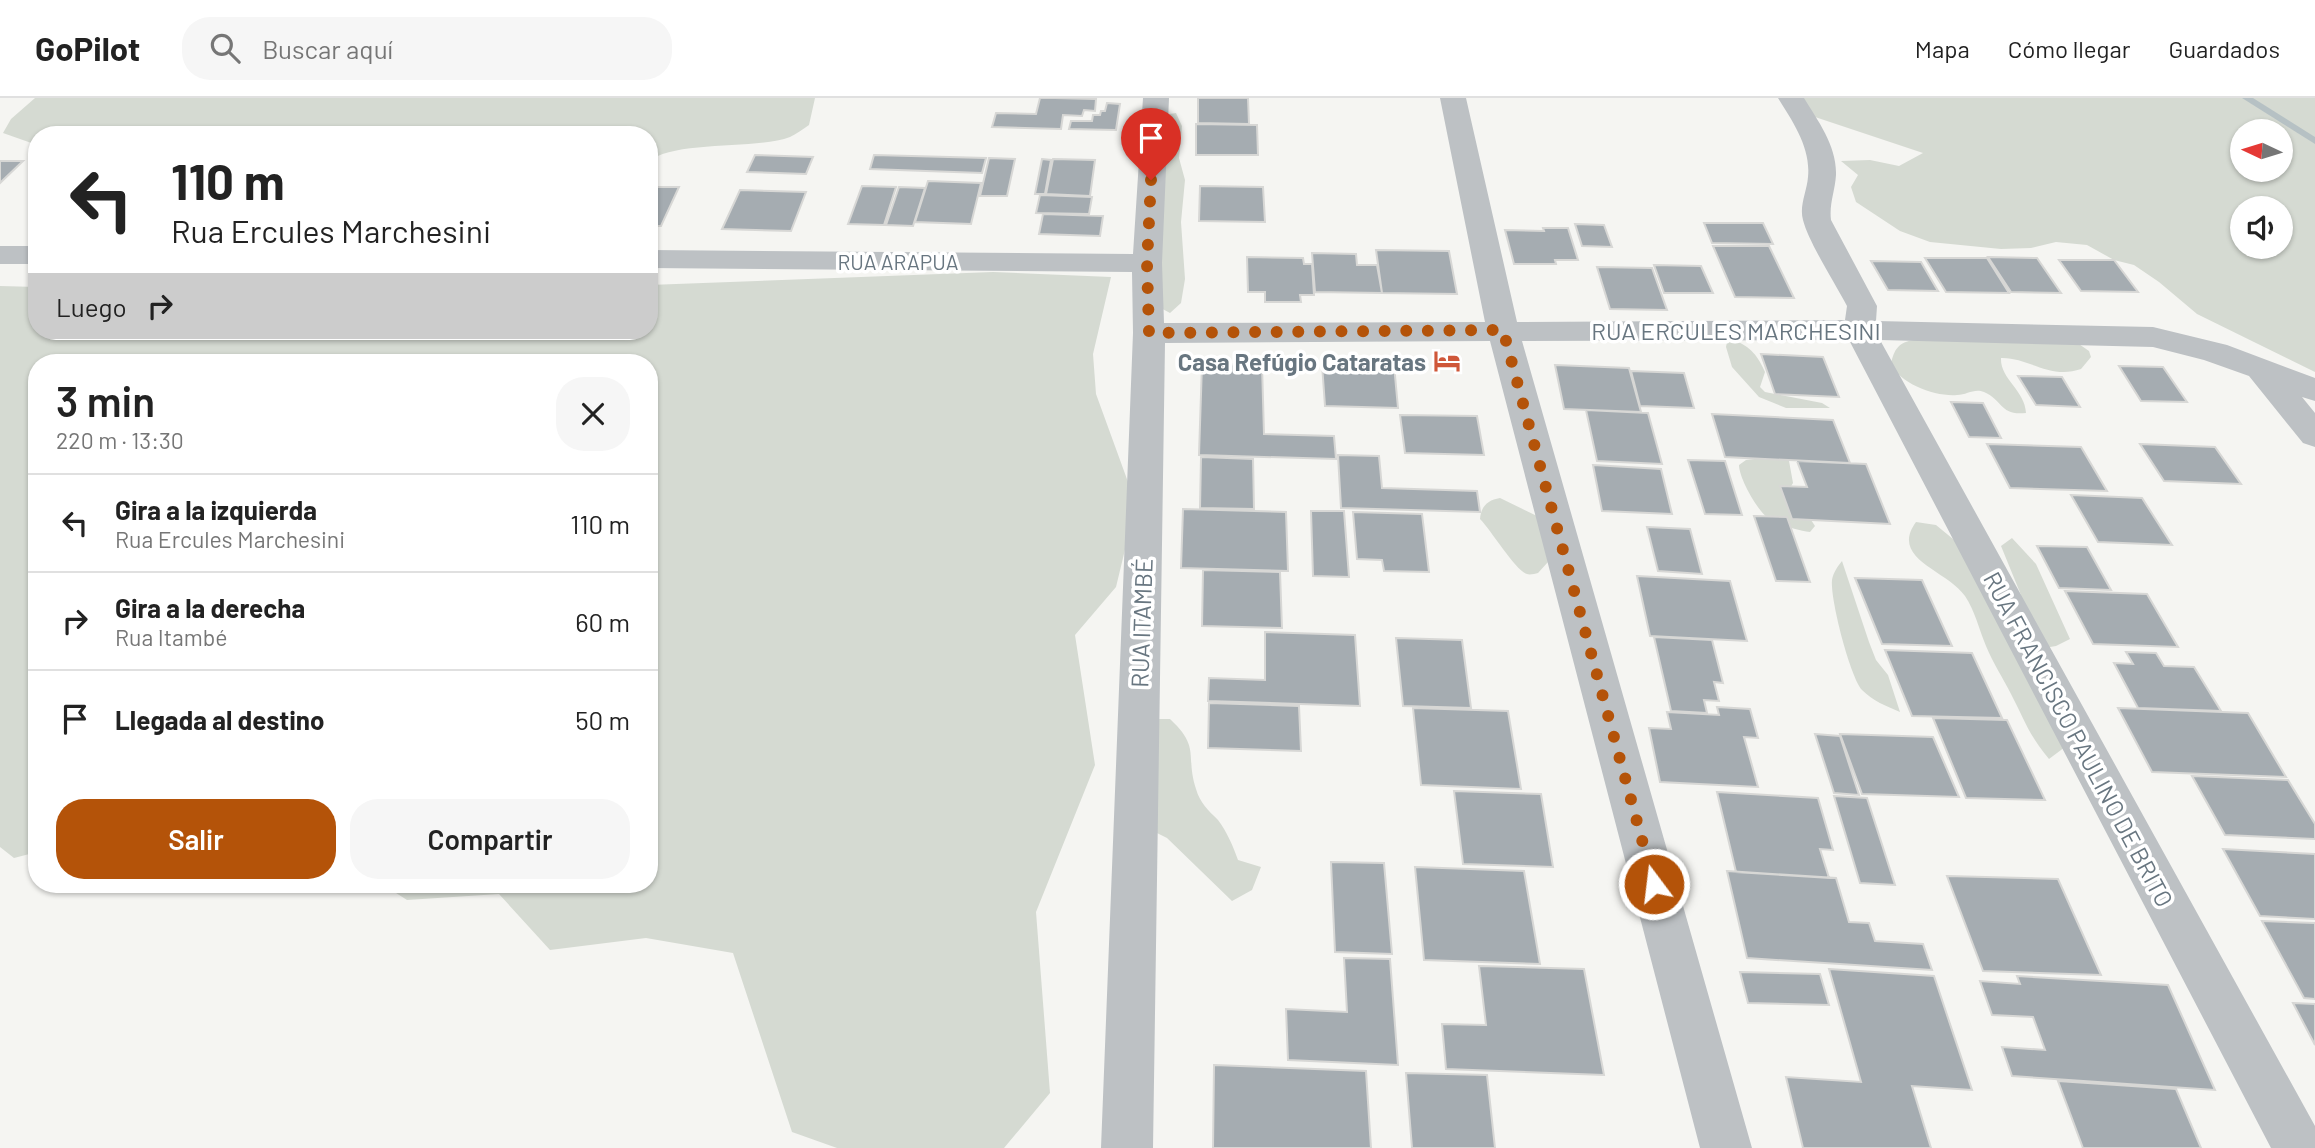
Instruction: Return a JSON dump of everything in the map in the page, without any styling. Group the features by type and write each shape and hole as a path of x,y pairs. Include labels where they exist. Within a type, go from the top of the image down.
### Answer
{"street":[{"name":"RUA ITAMBÉ","path":"1127,1148 1149,333 1147,263 1156,98"},
{"path":"1453,98 1503,330 1726,1148"},
{"path":"1791,98 1819,149 1823,165 1815,207 1817,220 1862,306 1858,330"},
{"path":"0,255 28,255"},
{"name":"RUA ARAPUA","path":"658,259 1147,263"},
{"name":"RUA ERCULES MARCHESINI","path":"1149,333 1858,330 2153,337 2190,343 2315,390"},
{"name":"RUA FRANCISCO PAULINO DE BRITO","path":"1858,330 2299,1148"},
{"path":"2259,367 2315,435"}],"shaded area":[{"path":"35,98 815,98 809,125 790,137 775,141 694,148 658,156 658,126 28,126 28,142 3,133 11,119"},
{"path":"1796,98 2315,98 2315,372 2197,314 2134,265 2114,260 2087,245 2056,242 2031,248 2001,249 1930,242 1900,231 1856,202 1851,187 1858,175 1841,161 1870,160 1899,166 1923,153 1800,112"},
{"path":"1176,113 1182,126 1179,158 1185,180 1181,222 1185,279 1181,303 1170,313 1157,306 1163,115"},
{"path":"993,272 1111,277 1093,354 1096,394 1128,482 1129,533 1116,587 1075,635 1095,765 1036,912 1050,1093 1004,1148 837,1148 792,1132 733,953 646,938 550,950 499,894 407,900 396,893 658,893 658,354 28,354 28,854 14,858 0,847 0,286 28,287 28,340 658,340 658,285"},
{"path":"1734,340 1749,349 1760,361 1765,372 1760,387 1765,392 1822,403 1830,408 1786,408 1759,397 1732,367 1726,347 1727,342"},
{"path":"1904,342 2076,342 2089,351 2091,357 2081,369 2070,372 2049,370 2001,358 2004,372 2025,405 2026,413 2018,413 2006,410 1984,392 1939,394 1902,378 1891,364 1892,359"},
{"path":"1780,456 1789,461 1793,483 1790,488 1815,526 1810,532 1788,527 1768,518 1754,501 1742,478 1739,465 1746,460"},
{"path":"1500,498 1537,516 1548,562 1538,573 1528,574 1522,571 1480,519 1486,504"},
{"path":"1916,522 1936,525 2021,595 2001,546 2012,538 2036,564 2070,639 2056,646 2038,649 2065,747 2049,759 2032,735 1992,658 1965,596 1915,555 1910,546 1910,535"},
{"path":"1842,561 1869,642 1876,660 1888,675 1900,712 1866,694 1852,670 1837,619 1832,590 1833,575"},
{"path":"1146,719 1170,719 1180,729 1189,745 1193,777 1200,798 1224,829 1238,860 1261,867 1252,890 1232,901 1167,838 1147,828"}],"building":[{"path":"1040,98 1096,99 1095,111 1084,110 1082,116 1063,115 1061,129 992,127 996,113 1036,114"},
{"path":"1198,98 1248,98 1249,124 1198,123"},
{"path":"1107,103 1120,104 1116,130 1069,129 1071,121 1092,121 1093,115 1100,115 1101,111 1105,111"},
{"path":"1196,124 1257,125 1258,155 1196,155"},
{"path":"755,155 813,157 806,174 747,172"},
{"path":"874,155 986,158 982,173 870,169"},
{"path":"989,158 1015,159 1007,196 980,196"},
{"path":"1042,159 1051,160 1045,194 1035,194"},
{"path":"1053,159 1095,160 1090,196 1046,194"},
{"path":"0,161 23,161 0,183"},
{"path":"928,181 981,183 971,224 915,222"},
{"path":"862,186 896,187 884,225 848,224"},
{"path":"1200,186 1263,187 1265,222 1199,221"},
{"path":"658,187 679,187 661,226 658,226"},
{"path":"899,187 925,188 913,226 886,225"},
{"path":"740,190 806,192 791,231 722,229"},
{"path":"1040,195 1092,197 1089,214 1036,213"},
{"path":"1043,214 1103,216 1100,236 1039,234"},
{"path":"1704,223 1763,223 1773,244 1712,243"},
{"path":"1575,224 1604,225 1612,247 1582,246"},
{"path":"1543,228 1568,228 1578,260 1555,260 1556,264 1514,264 1505,230 1544,231"},
{"path":"1713,246 1769,246 1794,298 1735,297"},
{"path":"1376,250 1449,251 1457,294 1382,293"},
{"path":"1312,253 1356,254 1357,265 1377,265 1382,293 1315,292"},
{"path":"1247,257 1303,258 1304,264 1312,264 1314,295 1300,295 1301,302 1265,302 1265,292 1248,292"},
{"path":"1988,257 2037,258 2061,293 2011,292"},
{"path":"1925,258 1987,258 2009,293 1946,292"},
{"path":"2059,260 2114,260 2138,292 2081,291"},
{"path":"1871,261 1921,262 1938,291 1888,290"},
{"path":"1654,265 1701,266 1713,293 1664,293"},
{"path":"1597,267 1652,268 1667,310 1610,309"},
{"path":"1761,354 1823,357 1839,397 1775,394"},
{"path":"1202,364 1262,365 1264,434 1334,436 1336,459 1199,455"},
{"path":"1322,364 1394,365 1398,408 1325,406"},
{"path":"1555,365 1629,368 1641,412 1564,409"},
{"path":"2119,366 2163,367 2187,402 2141,401"},
{"path":"1631,371 1684,373 1694,408 1640,406"},
{"path":"2018,376 2062,377 2080,407 2036,405"},
{"path":"1951,402 1983,403 2001,438 1969,437"},
{"path":"1586,410 1648,413 1662,464 1597,461"},
{"path":"1712,414 1833,420 1850,463 1725,457"},
{"path":"1400,415 1477,416 1484,455 1405,453"},
{"path":"1987,444 2081,447 2107,491 2010,488"},
{"path":"2140,444 2215,447 2241,484 2164,481"},
{"path":"1338,455 1379,456 1382,488 1477,491 1480,512 1341,508"},
{"path":"1201,457 1253,459 1254,509 1200,508"},
{"path":"1688,460 1725,461 1742,515 1705,514"},
{"path":"1797,461 1866,464 1890,524 1792,519 1780,486 1807,487"},
{"path":"1593,465 1661,469 1672,514 1602,511"},
{"path":"2071,495 2142,498 2172,545 2098,542"},
{"path":"1183,509 1286,512 1288,571 1181,568"},
{"path":"1311,511 1344,511 1349,577 1313,576"},
{"path":"1353,512 1422,514 1429,572 1384,571 1382,560 1357,559"},
{"path":"1754,516 1787,517 1810,582 1776,581"},
{"path":"1647,527 1690,529 1702,574 1658,571"},
{"path":"2037,546 2087,547 2111,590 2059,588"},
{"path":"1203,570 1280,572 1282,628 1202,626"},
{"path":"1637,576 1730,581 1747,641 1650,636"},
{"path":"1855,578 1922,580 1952,646 1882,644"},
{"path":"2065,591 2147,594 2178,647 2093,644"},
{"path":"1265,632 1355,635 1360,706 1208,701 1209,678 1265,680"},
{"path":"1654,637 1712,640 1723,683 1714,682 1719,701 1704,700 1707,713 1671,711"},
{"path":"1396,638 1462,640 1471,708 1403,706"},
{"path":"1885,650 1972,653 2002,718 1912,716"},
{"path":"2126,652 2156,653 2164,666 2194,667 2221,711 2138,708 2114,663 2133,664"},
{"path":"1209,703 1299,706 1301,751 1208,748"},
{"path":"1717,707 1750,709 1758,738 1744,737 1758,787 1660,782 1649,728 1671,729 1667,712 1719,715"},
{"path":"1413,708 1508,711 1521,789 1421,785"},
{"path":"2118,708 2248,713 2286,777 2152,772"},
{"path":"1933,718 2007,720 2045,800 1966,798"},
{"path":"1815,734 1840,736 1859,795 1834,793"},
{"path":"1840,734 1933,737 1959,797 1862,794"},
{"path":"2192,776 2288,780 2315,824 2315,839 2225,835"},
{"path":"1454,791 1541,794 1553,867 1463,864"},
{"path":"1717,792 1818,798 1833,850 1820,849 1829,878 1736,872"},
{"path":"1834,796 1867,798 1895,885 1860,883"},
{"path":"2223,849 2315,854 2315,919 2260,916"},
{"path":"1331,862 1384,863 1392,954 1335,952"},
{"path":"1415,867 1524,871 1540,964 1424,960"},
{"path":"1727,871 1836,878 1849,922 1869,923 1875,941 1923,944 1932,970 1747,958"},
{"path":"1947,876 2058,879 2101,975 1983,971"},
{"path":"2262,921 2315,923 2315,999 2304,998"},
{"path":"1344,958 1390,959 1398,1065 1288,1060 1286,1009 1347,1012"},
{"path":"1479,966 1584,969 1604,1075 1446,1069 1442,1024 1486,1025"},
{"path":"1829,969 1934,976 1972,1090 1912,1086 1931,1148 1803,1148 1786,1077 1861,1082"},
{"path":"1740,972 1820,974 1829,1005 1748,1003"},
{"path":"2017,976 2168,985 2215,1090 2012,1076 2002,1047 2045,1050 2033,1017 1992,1015 1980,981 2020,984"},
{"path":"2293,1003 2315,1004 2315,1045"},
{"path":"1214,1065 1366,1071 1371,1148 1213,1148"},
{"path":"1406,1073 1487,1075 1495,1148 1412,1148"},
{"path":"2058,1081 2176,1089 2201,1148 2083,1148"}],"waterway":[{"path":"2247,98 2315,141"}],"place":[{"name":"Casa Refúgio Cataratas","path":"1447,361"}],"route":[{"path":"1151,180 1147,263 1149,333 1503,330 1654,884"}]}
